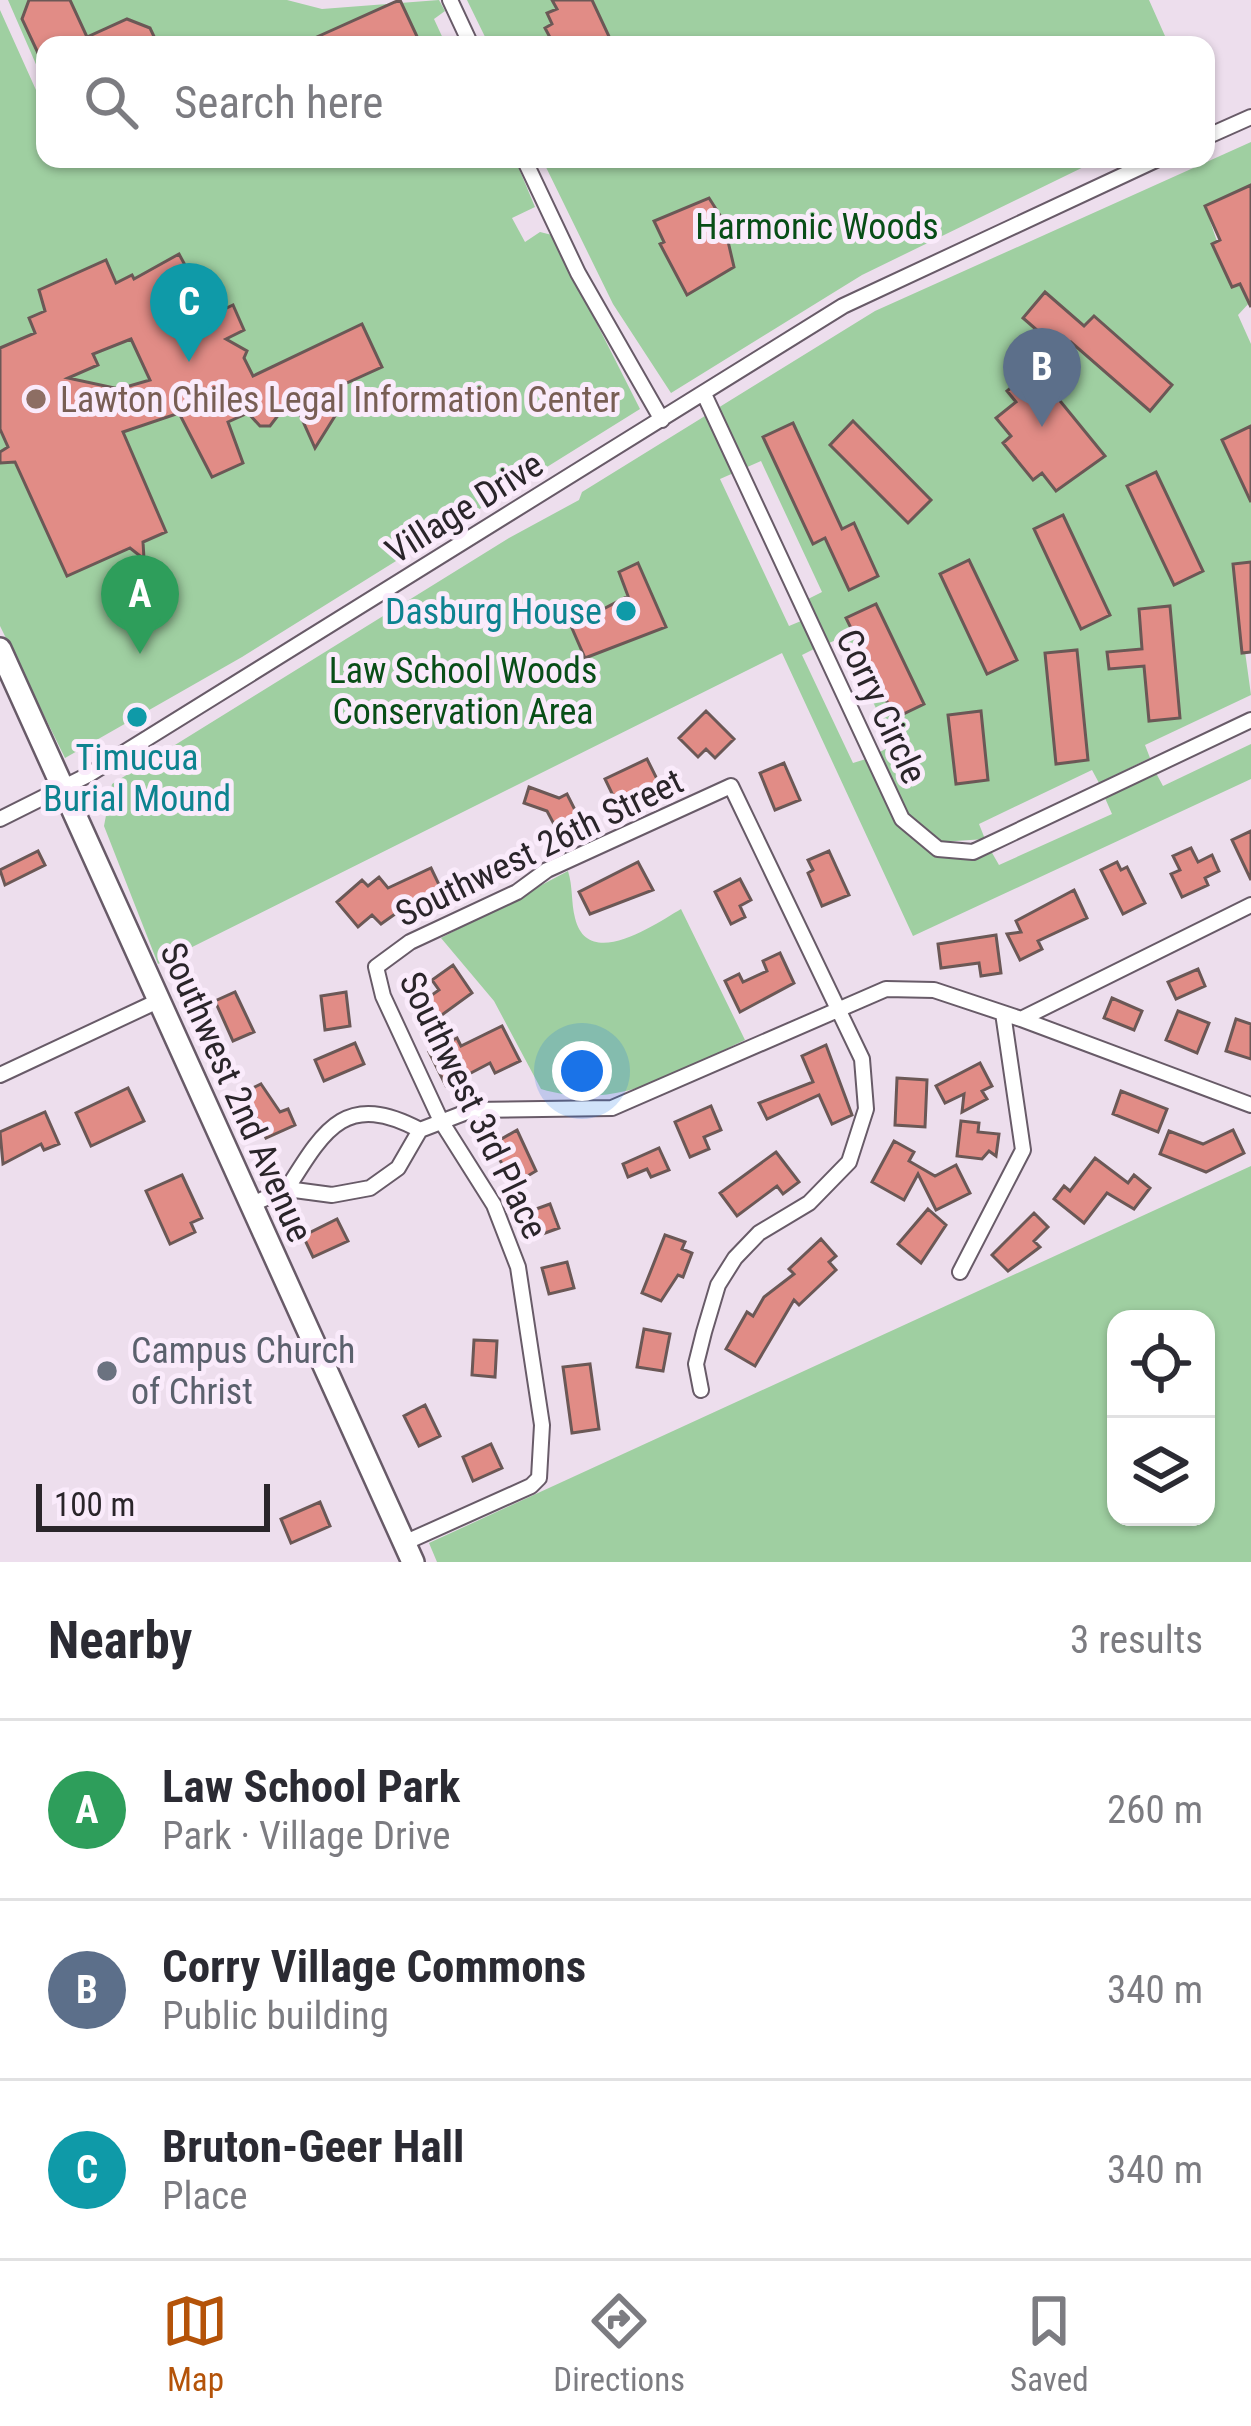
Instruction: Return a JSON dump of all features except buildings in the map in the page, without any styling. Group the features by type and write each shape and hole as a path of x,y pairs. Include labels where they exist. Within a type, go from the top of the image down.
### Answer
{"main road":[{"name":"Southwest 2nd Avenue","path":"0,649 409,1552"}],"street":[{"path":"450,0 467,36"},
{"path":"1215,133 1251,117"},
{"path":"528,168 578,273 662,420"},
{"name":"Village Drive","path":"0,819 64,790 843,306 1139,168"},
{"name":"Corry Circle","path":"704,394 902,819 938,849 973,852 1251,720"},
{"name":"Southwest 26th Street","path":"376,967 410,942 517,892 547,870 731,786 837,1011"},
{"path":"1021,1019 1251,905"},
{"name":"Southwest 3rd Place","path":"376,967 383,996 441,1121 494,1204 518,1267 542,1425 539,1478 409,1552"},
{"path":"252,1204 287,1189 342,1195 370,1188 398,1168 420,1130 441,1121 505,1106 612,1108 886,989 934,990 1251,1106"},
{"path":"0,1075 158,1001"},
{"path":"701,1390 695,1364 718,1286 735,1258 759,1233 809,1203 849,1162 862,1132 862,1059 837,1011"},
{"path":"960,1272 1023,1150 1003,1013"},
{"path":"287,1189 318,1140 351,1116 379,1111 420,1130"}],"green space":[{"path":"8,0 287,0 322,9 439,0 445,11 434,19 442,36 36,36 36,64"},
{"path":"467,0 1149,0 1165,36 485,36"},
{"path":"0,10 36,90 36,168 519,168 535,207 512,218 525,242 540,232 552,235 640,409 242,657 65,758 0,626"},
{"name":"Law School Woods Conservation Area","path":"1251,142 1251,185 1205,206 1232,286 1240,284 1251,301 1238,315 1251,344 1251,428 1222,441 1251,502 1251,562 1233,565 1251,695 1145,745 1150,758 1099,783 1092,770 979,824 985,839 941,842 908,816 878,753 893,745 843,637 829,643 808,599 822,592 761,461 720,479 789,626 801,621 814,649 802,655 853,763 866,759 898,819 927,849 945,857 966,858 991,851 999,865 1112,814 1105,798 1156,773 1163,786 1251,744 1251,779 913,936 782,653 158,964 104,826 112,784 509,538 579,500 582,492 875,311 1193,168 1215,168 1215,158","holes":["1045,292 1084,326 1094,316 1172,384 1150,410 1071,342","1034,369 1104,456 1056,490 1042,473 1033,479 1003,443 1011,436 997,418 1016,402 1007,390","853,422 930,499 908,522 830,445","764,438 842,529 854,524 878,576 849,589 825,539 812,543","1156,472 1203,570 1175,584 1127,486","1063,516 1110,614 1082,628 1034,530","968,560 987,674 940,574","876,604 924,704 895,718 847,618","1170,607 1180,717 1149,720 1139,610","981,712 988,780 956,783 949,715"]},
{"name":"Harmonic Woods","path":"546,168 1082,168 862,275 671,393 613,304"},
{"path":"568,871 575,918 582,934 594,941 624,939 681,909 745,1040 670,1076 621,1092 569,1095 541,1089 494,1001 441,938"},
{"path":"1251,1166 1251,1562 437,1562 429,1543"}],"place":[{"name":"Bruton-Geer Hall","path":"189,362"},
{"name":"Lawton Chiles Legal Information Center","path":"36,399"},
{"name":"Corry Village Commons","path":"1042,427"},
{"name":"Dasburg House","path":"626,611"},
{"name":"Law School Park","path":"140,654"},
{"name":"Timucua Burial Mound","path":"137,717"},
{"name":"Campus Church of Christ","path":"107,1371"}]}
